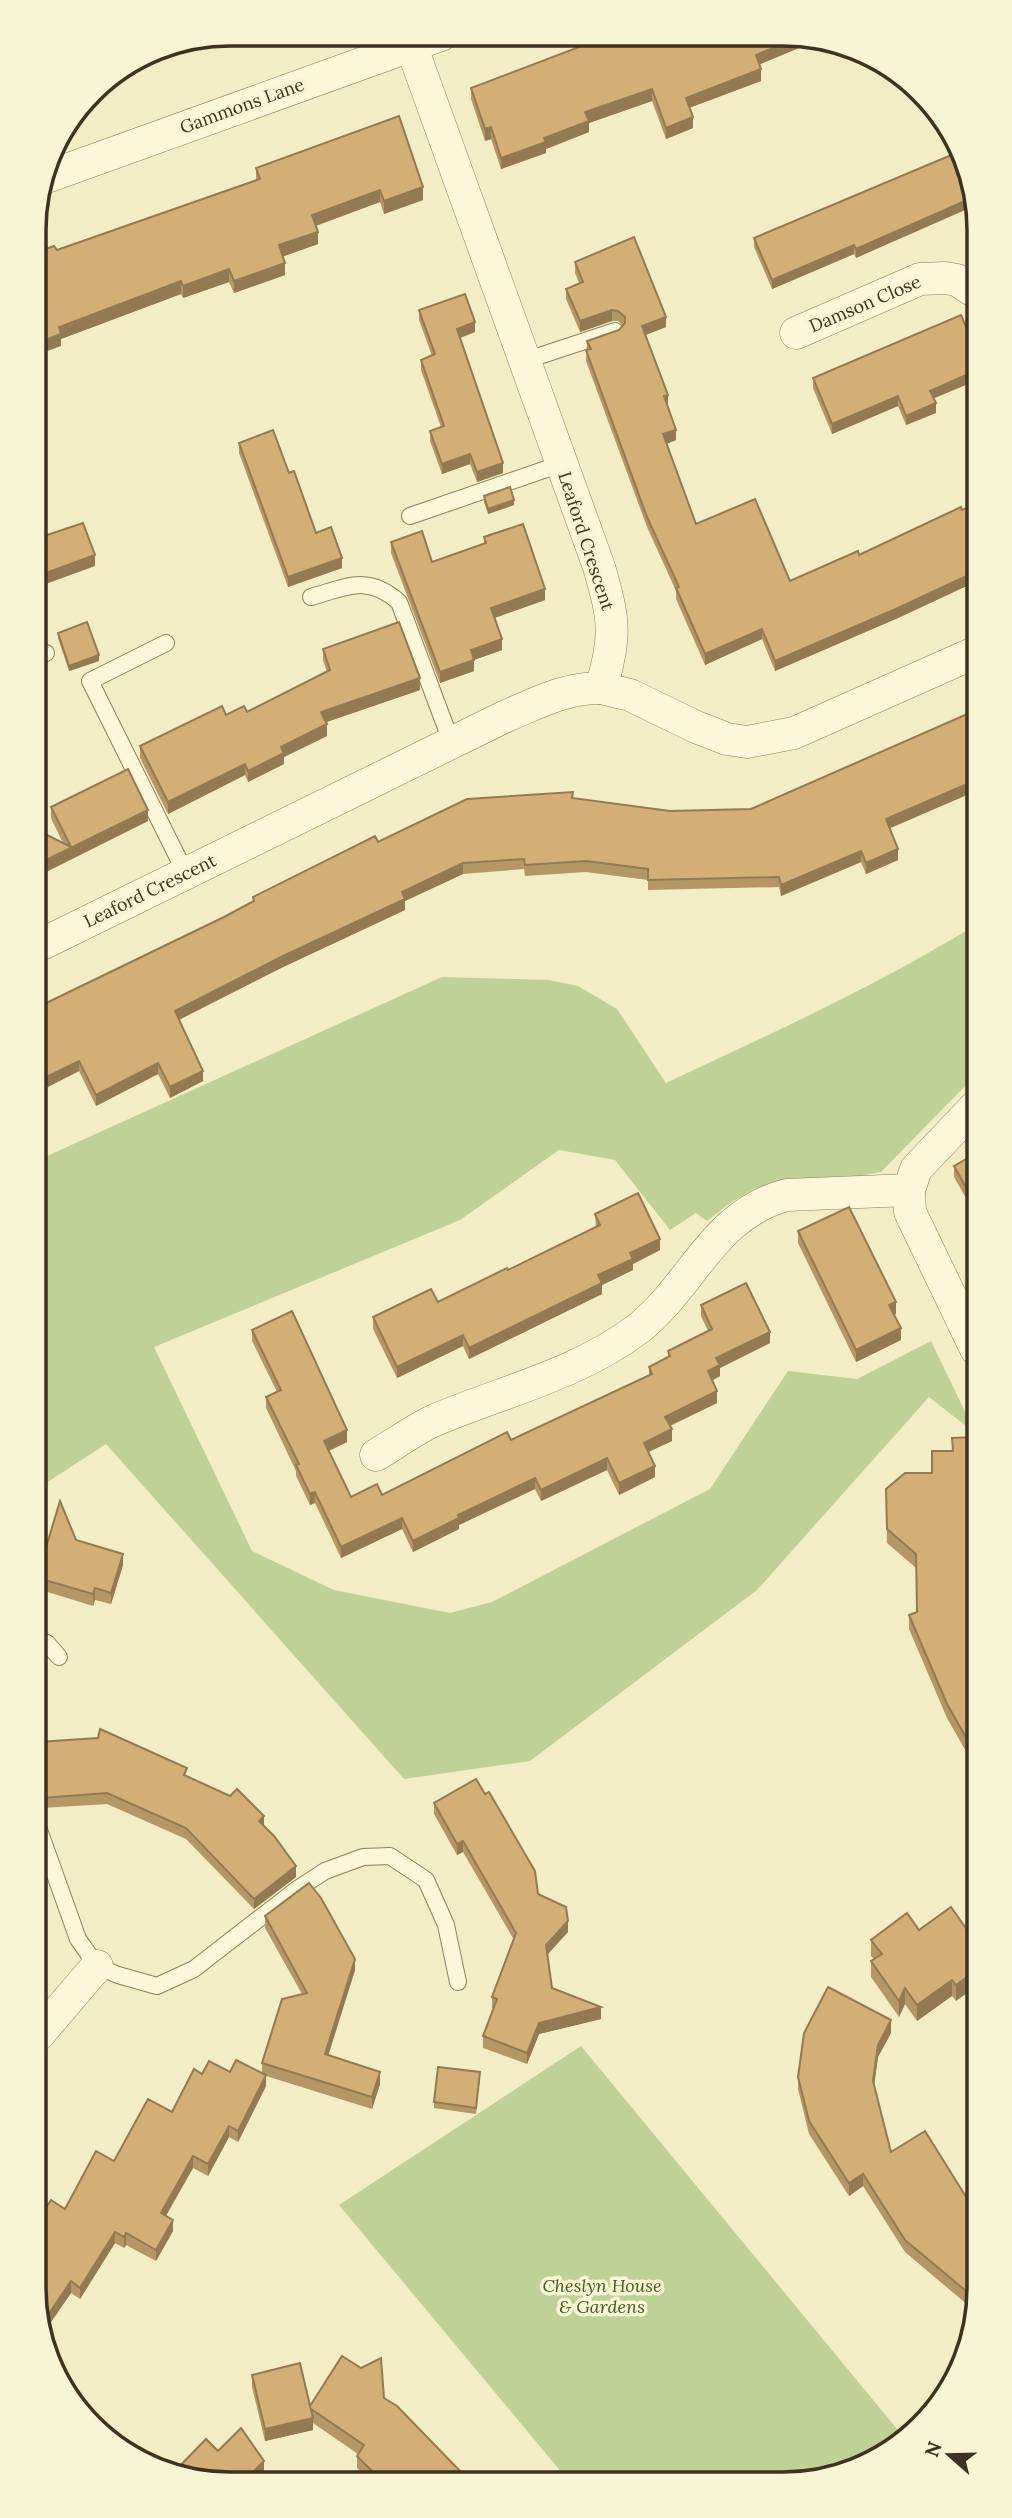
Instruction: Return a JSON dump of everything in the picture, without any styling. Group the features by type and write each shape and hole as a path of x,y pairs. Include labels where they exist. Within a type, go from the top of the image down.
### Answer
{"street":[{"name":"Gammons Lane","path":"55,174 408,46"},
{"name":"Leaford Crescent","path":"46,942 558,693 581,688 601,688 611,654 613,632 610,604 411,46"},
{"name":"Damson Close","path":"796,333 920,279 945,278 957,280 967,286"},
{"path":"601,688 630,695 727,739 747,742 794,733 967,656"},
{"path":"966,1329 911,1212 909,1190 916,1169 967,1116"},
{"path":"376,1455 433,1421 560,1373 620,1341 659,1310 720,1234 749,1210 769,1200 787,1195 909,1190"},
{"path":"46,2026 97,1966"}],"lane":[{"path":"524,361 615,331"},
{"path":"410,516 561,464"},
{"path":"311,597 361,583 386,590 399,603 452,744"},
{"path":"166,643 90,681 186,874"},
{"path":"46,1643 59,1657"},
{"path":"46,1849 78,1939 97,1966 157,1986 194,1969 324,1871 363,1857 390,1856 426,1880 446,1925 458,1982"}],"green space":[{"path":"967,930 967,1085 881,1172 854,1177 779,1182 754,1189 707,1221 696,1213 670,1230 615,1160 559,1150 460,1220 154,1347 252,1551 334,1590 450,1613 492,1602 710,1489 788,1371 857,1379 931,1341 966,1415 966,1426 929,1397 757,1590 530,1761 404,1779 106,1444 46,1483 46,1156 442,977 549,980 578,986 617,1009 666,1083 784,1028"},
{"name":"Cheslyn House & Gardens","path":"581,2046 898,2431 874,2448 853,2458 806,2471 561,2472 339,2205"}],"building":[{"path":"582,46 778,46 756,55 761,69 686,98 693,117 666,128 652,89 585,112 589,121 544,138 546,142 501,158 491,127 485,129 471,88"},
{"path":"399,116 423,187 384,201 380,190 312,215 318,232 279,245 285,263 234,281 229,269 183,286 181,281 59,327 61,334 46,340 46,249 54,246 57,250 260,179 256,168"},
{"path":"950,155 960,182 964,201 856,249 854,245 772,280 754,238"},
{"path":"634,237 666,317 642,326 668,395 664,396 676,430 663,434 696,524 755,499 790,581 858,551 859,555 961,507 962,510 967,508 967,576 775,661 762,629 705,654 676,588 679,587 647,517 586,350 591,349 587,341 619,330 625,323 625,317 612,310 580,321 566,289 583,282 575,262"},
{"path":"465,294 475,322 457,329 503,463 477,472 470,454 442,464 430,431 444,426 421,360 435,354 419,310"},
{"path":"961,315 967,329 967,375 930,391 936,403 906,416 898,396 832,424 813,378"},
{"path":"273,430 289,473 294,471 316,533 331,527 342,558 288,577 239,443"},
{"path":"510,487 514,500 488,509 484,496"},
{"path":"83,523 95,555 46,573 46,535"},
{"path":"523,524 545,589 491,608 502,639 471,650 474,660 440,672 391,542 422,531 432,562 486,543 484,537"},
{"path":"87,622 99,655 69,666 58,633"},
{"path":"399,622 420,678 321,712 327,724 281,747 284,753 248,771 245,764 168,802 140,746 222,706 226,715 244,706 247,712 330,670 323,649"},
{"path":"967,714 967,784 886,819 898,849 866,863 861,851 781,885 779,877 648,880 648,869 586,861 525,865 524,859 463,863 402,892 405,899 281,957 175,1011 203,1071 170,1087 158,1063 96,1095 79,1061 46,1077 46,1003 224,917 254,901 253,897 375,836 378,842 467,799 573,792 572,798 670,811 751,809"},
{"path":"128,769 148,810 46,860 46,834 71,847 51,807"},
{"path":"967,1159 967,1188 954,1166"},
{"path":"638,1193 660,1239 630,1253 633,1259 598,1275 602,1283 469,1348 463,1335 397,1367 373,1317 431,1289 438,1302 507,1268 508,1270 600,1225 595,1214"},
{"path":"849,1207 896,1302 889,1305 901,1328 856,1350 798,1231"},
{"path":"746,1283 770,1332 716,1358 720,1365 708,1371 717,1391 665,1417 672,1429 644,1443 655,1466 619,1483 607,1458 541,1490 535,1478 458,1515 459,1518 413,1541 402,1518 341,1547 315,1492 310,1494 296,1465 299,1464 266,1397 281,1390 252,1330 292,1311 347,1430 324,1441 351,1497 377,1484 382,1495 507,1432 511,1440 652,1374 649,1367 670,1356 668,1351 712,1329 701,1305"},
{"path":"966,1437 966,1738 947,1704 909,1615 917,1612 916,1554 887,1529 886,1489 905,1473 932,1473 932,1451 953,1451 952,1438"},
{"path":"60,1501 76,1540 123,1554 111,1593 95,1588 93,1594 46,1580 46,1547"},
{"path":"100,1729 187,1768 184,1775 230,1796 237,1789 264,1816 259,1821 296,1866 254,1899 186,1828 107,1793 46,1798 46,1742 98,1738"},
{"path":"476,1779 485,1794 489,1792 535,1871 538,1894 566,1907 568,1921 546,1945 552,1988 601,2007 539,2023 527,2053 483,2036 497,1999 492,1997 516,1933 463,1841 457,1844 434,1803"},
{"path":"309,1883 321,1898 355,1959 325,2054 380,2072 372,2097 262,2063 282,1999 307,1993 265,1916"},
{"path":"951,1907 966,1929 966,1978 956,1985 952,1980 917,2005 905,1988 899,2001 871,1961 882,1954 871,1940 907,1913 919,1930"},
{"path":"828,1987 891,2020 878,2045 873,2081 891,2152 925,2131 966,2197 966,2291 905,2240 863,2174 849,2183 809,2121 798,2077 804,2033"},
{"path":"236,2060 266,2075 238,2131 229,2126 208,2164 193,2156 161,2213 173,2220 156,2250 126,2233 124,2237 115,2232 80,2288 71,2281 48,2316 46,2208 51,2200 65,2209 96,2151 114,2161 148,2099 172,2112 194,2069 202,2074 209,2061 230,2072"},
{"path":"438,2067 480,2072 476,2108 434,2102"},
{"path":"342,2356 361,2368 381,2358 384,2398 397,2406 460,2471 373,2472 357,2456 364,2445 311,2409 313,2418 265,2429 252,2375 300,2363 310,2406"},
{"path":"241,2428 264,2461 253,2472 218,2472 180,2466 206,2439 218,2451"}]}
